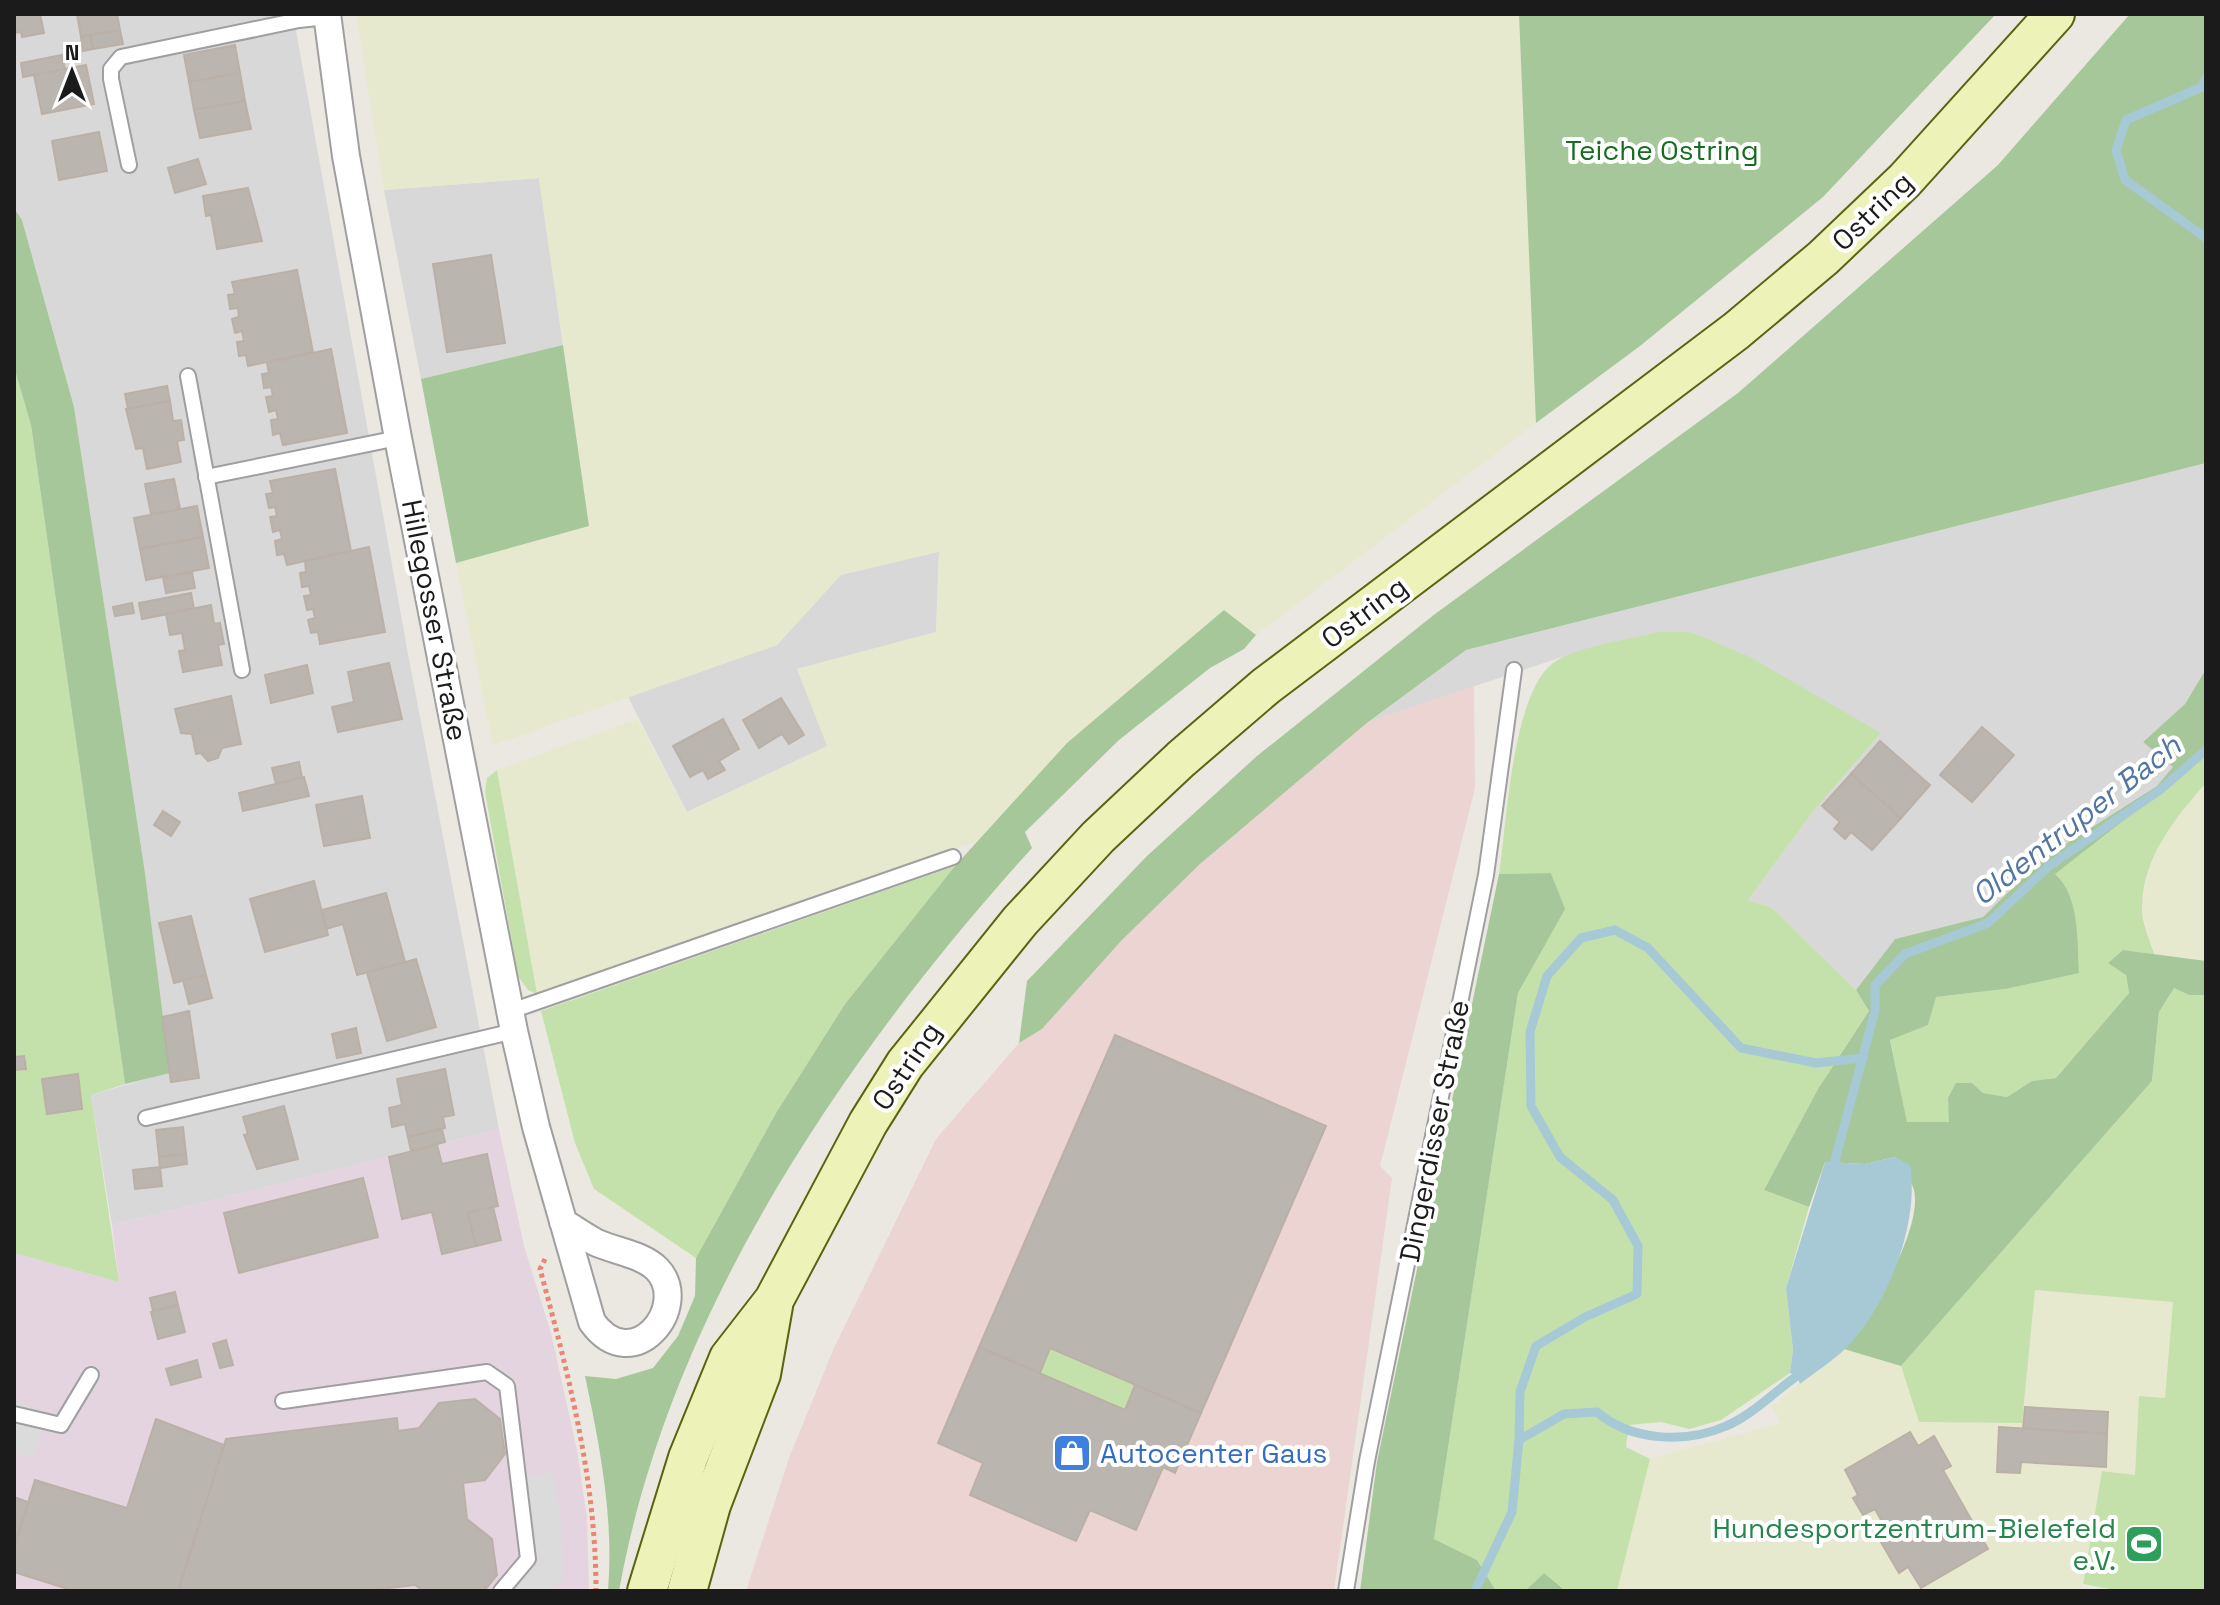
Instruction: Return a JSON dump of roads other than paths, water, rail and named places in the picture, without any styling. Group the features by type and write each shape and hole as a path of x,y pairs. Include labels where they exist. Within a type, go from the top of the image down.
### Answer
{"main road":[{"name":"Ostring","path":"647,1591 688,1458 729,1358 774,1300 868,1123 905,1064 1009,933 1098,837 1181,759 1266,686 1736,331 1823,258 1915,170 2055,14"},
{"name":"Ostring","path":"687,1591 711,1505 761,1374 774,1300"}],"street":[{"name":"Hillegosser Straße","path":"327,16 346,156 398,438 512,1021 536,1127 563,1222 592,1322 605,1339 619,1345 641,1339 658,1327 666,1310 669,1289 657,1269 592,1240 563,1222"}],"lane":[{"path":"129,165 111,79 111,69 121,57 327,16"},
{"path":"188,376 242,670"},
{"path":"206,477 398,438"},
{"name":"Dingerdisser Straße","path":"1346,1591 1370,1445 1486,875 1514,670"},
{"path":"146,1118 512,1021 953,857"},
{"path":"283,1401 487,1372 507,1386 528,1559 501,1591"},
{"path":"14,1414 61,1425 91,1375"}],"water":[{"path":"1895,1157 1910,1165 1912,1188 1910,1213 1897,1264 1874,1312 1860,1332 1844,1350 1800,1384 1797,1376 1790,1373 1793,1350 1786,1288 1825,1162 1865,1164"}],"waterway":[{"name":"Oldentruper Bach","path":"2206,78 2202,87 2126,120 2116,150 2125,180 2206,238"},
{"name":"Oldentruper Bach","path":"1835,1176 1834,1164 1875,1011 1875,985 1905,954 1988,923 2049,866 2160,790 2206,750"},
{"name":"Oldentruper Bach","path":"1519,1440 1520,1392 1536,1346 1585,1317 1637,1294 1638,1246 1613,1200 1560,1157 1531,1106 1530,1032 1547,976 1581,938 1615,930 1648,948 1741,1048 1816,1063 1863,1058"},
{"name":"Oldentruper Bach","path":"1475,1591 1512,1512 1519,1440 1564,1414 1597,1412 1611,1422 1642,1434 1676,1437 1710,1432 1754,1410 1797,1376 1804,1366"}],"place":[{"name":"Autocenter Gaus","path":"1072,1453"},
{"name":"Hundesportzentrum-Bielefeld e.V.","path":"2144,1544"}],"park label":[{"name":"Teiche Ostring","path":"1662,150"}]}
